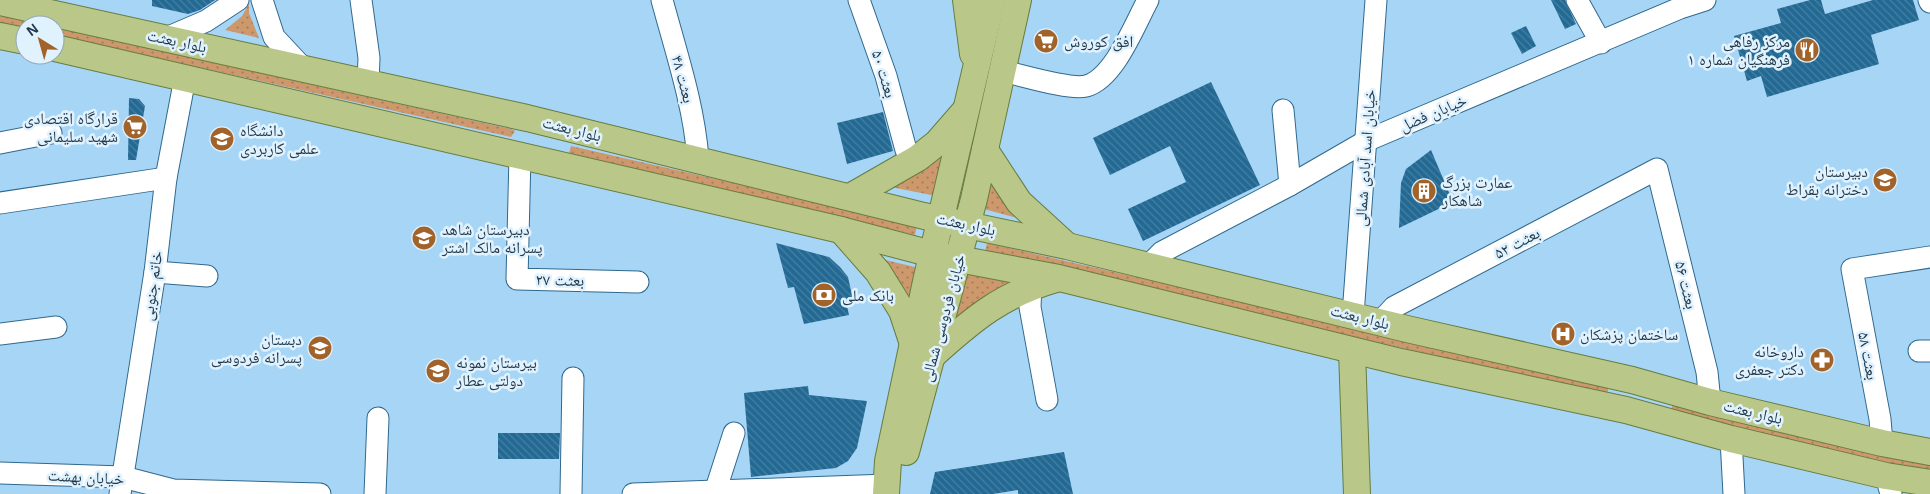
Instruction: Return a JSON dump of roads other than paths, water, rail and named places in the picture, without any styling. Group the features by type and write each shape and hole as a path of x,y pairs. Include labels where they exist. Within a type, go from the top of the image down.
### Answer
{"main road":[{"path":"966,0 975,73"},
{"path":"941,219 992,0"},
{"name":"خیابان فردوسی شمالی","path":"923,350 958,260 968,224 1018,0"},
{"name":"بلوار بعثت","path":"0,2 527,118 941,219 1066,246 1380,322 1632,380 1710,402 1882,443 1930,452"},
{"path":"0,36 15,39"},
{"name":"بلوار بعثت","path":"65,50 841,230 958,260 1059,278 1352,351 1626,410 1888,485 1930,483"},
{"path":"850,197 918,158 937,144 966,110"},
{"path":"520,155 527,118"},
{"path":"985,150 1019,202 1066,246"},
{"name":"خیابان فردوسی شمالی","path":"887,490 903,466 923,350 932,254 941,219"},
{"path":"841,230 883,280 923,350 966,325 1004,299 1031,286 1059,278"},
{"path":"1128,295 1141,265"},
{"path":"1352,351 1357,494"},
{"path":"1626,410 1632,380"}],"street":[{"path":"164,39 206,21 223,12 238,0"},
{"path":"262,0 274,37 302,67"},
{"path":"361,0 369,58 368,82"},
{"name":"بعثت ۴۸","path":"662,0 690,103 696,132 698,159"},
{"name":"بعثت ۵۰","path":"859,0 883,67 906,150"},
{"path":"1002,71 1077,86 1097,81 1109,69 1148,0"},
{"name":"خیابان اسد آبادی شمالی","path":"1353,315 1368,140 1376,0"},
{"path":"1576,0 1600,43"},
{"name":"خیابان فضل","path":"1141,265 1162,252 1290,185 1368,140 1600,43 1679,4 1706,0"},
{"name":"خاتم جنوبی","path":"121,485 155,272 166,178 185,78"},
{"path":"1283,110 1290,185"},
{"path":"0,143 51,133"},
{"name":"بعثت ۲۷","path":"520,155 517,279 638,282"},
{"name":"بعثت ۵۲","path":"1380,322 1394,307 1657,169"},
{"name":"بعثت ۵۶","path":"1657,169 1707,372 1710,402"},
{"path":"0,203 166,178"},
{"name":"بعثت ۵۸","path":"1882,443 1880,418 1852,270 1930,258"},
{"path":"155,272 207,276"},
{"path":"1031,286 1030,307 1047,400"},
{"path":"0,334 56,327"},
{"path":"571,494 573,378"},
{"path":"375,494 378,418"},
{"path":"715,492 734,433"},
{"path":"1731,439 1734,494"},
{"name":"خیابان بهشت","path":"0,473 173,490 320,494"},
{"path":"633,494 887,490"}],"place":[{"name":"افق کوروش","path":"1046,41"},
{"name":"مرکز رفاهی فرهنگیان شماره ۱","path":"1807,50"},
{"name":"قرارگاه اقتصادی شهید سلیمانی","path":"135,127"},
{"name":"دانشگاه علمی کاربردی","path":"222,139"},
{"name":"دبیرستان دخترانه بقراط","path":"1885,180"},
{"name":"عمارت بزرگ شاهکار","path":"1424,191"},
{"name":"دبیرستان شاهد پسرانه مالک اشتر","path":"424,238"},
{"name":"بانک ملی","path":"824,295"},
{"name":"ساختمان پزشکان","path":"1563,334"},
{"name":"دبستان پسرانه فردوسی","path":"320,348"},
{"name":"داروخانه دکتر جعفری","path":"1822,360"},
{"name":"بیرستان نمونه دولتی عطار","path":"438,371"}]}
